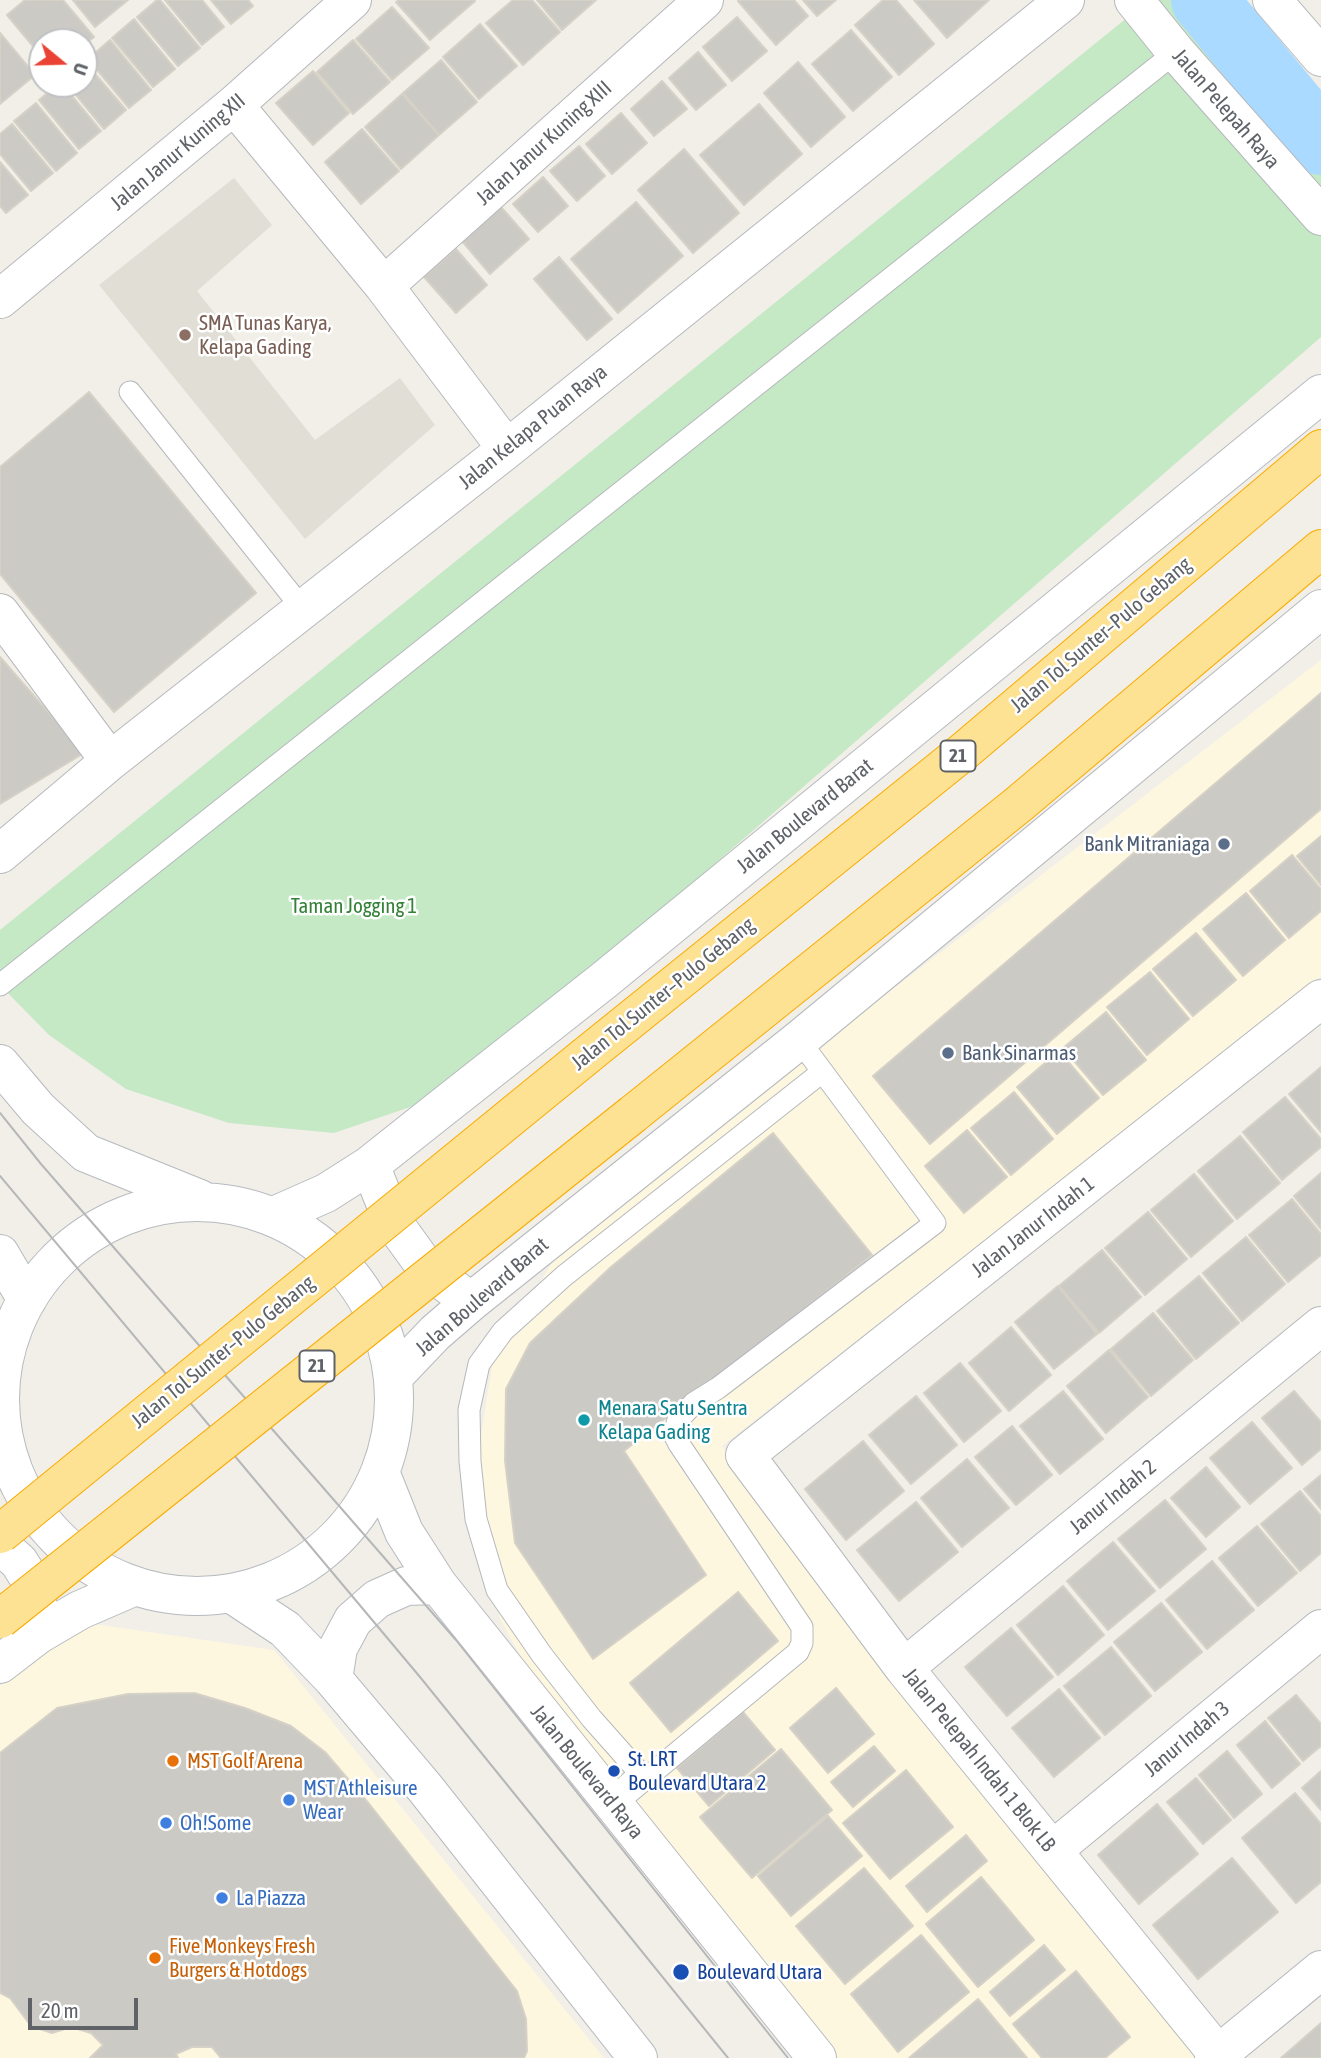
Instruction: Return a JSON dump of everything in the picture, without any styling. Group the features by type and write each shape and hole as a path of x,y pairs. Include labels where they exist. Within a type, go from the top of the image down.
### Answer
{"highway":[{"name":"Jalan Tol Sunter–Pulo Gebang","path":"0,1534 963,752 1321,449"},
{"name":"21","path":"0,1619 998,821 1321,549"}],"main road":[{"name":"Jalan Janur Kuning XII","path":"0,299 234,105 352,0"},
{"name":"Jalan Janur Kuning XIII","path":"384,286 704,0"},
{"name":"Jalan Kelapa Puan Raya","path":"0,854 110,761 508,449 1065,0"},
{"name":"Jalan Pelepah Raya","path":"1134,0 1176,52 1321,216"},
{"path":"1272,0 1321,57"},
{"path":"234,105 384,286 508,449"},
{"name":"Jalan Boulevard Barat","path":"274,1216 326,1193 370,1165 603,981 1321,394"},
{"name":"Jalan Boulevard Barat","path":"393,1377 435,1332 471,1301 799,1041 1321,609"},
{"path":"0,613 110,761"},
{"name":"Jalan Janur Indah 1","path":"745,1455 1321,999"},
{"path":"0,1064 38,1109 86,1153 207,1202"},
{"path":"370,1165 393,1222 427,1269 471,1301"},
{"path":"207,1202 248,1208 274,1216 301,1229 324,1247 354,1279 377,1317 387,1347 394,1397 390,1435 380,1472 362,1507 337,1538 306,1564 270,1583 232,1594 193,1598 133,1587 84,1562 55,1536 30,1505 3,1461 1,1384 10,1340 27,1300 61,1257 104,1226 154,1206 207,1202"},
{"path":"0,1254 27,1300"},
{"name":"Janur Indah 2","path":"904,1668 1321,1326"},
{"name":"Jalan Pelepah Indah 1 Blok LB","path":"745,1455 904,1668 1218,2057"},
{"name":"Jalan Boulevard Raya","path":"380,1472 404,1532 438,1585 817,2058"},
{"path":"0,1545 19,1562 31,1581 38,1606 38,1634"},
{"path":"333,1679 338,1648 353,1620 377,1599 406,1586 438,1585"},
{"path":"0,1664 38,1634 80,1610 133,1587"},
{"path":"232,1594 285,1629 333,1679 425,1788 638,2058"},
{"name":"Janur Indah 3","path":"1053,1850 1321,1629"},
{"path":"1218,2057 1321,1970"}],"lane":[{"path":"0,985 1176,52"},
{"path":"130,393 302,608"},
{"path":"612,1803 798,1652 802,1643 802,1627 674,1434 678,1420 694,1403 718,1388 935,1223 799,1041"},
{"path":"612,1803 639,1772 542,1656 497,1590 475,1519 469,1410 479,1364 503,1331 564,1276 822,1072"}],"shaded area":[{"name":"SMA Tunas Karya, Kelapa Gading","path":"234,178 272,225 197,291 315,440 400,378 435,425 305,539 99,285"},
{"path":"1321,660 1321,976 722,1446 1217,2058 832,2058 554,1716 500,1619 472,1493 492,1366 564,1242"},
{"name":"La Piazza","path":"80,1622 274,1650 604,2058 0,2058 0,1686"}],"green space":[{"name":"Taman Jogging 1","path":"1149,0 1218,0 1321,134 1321,337 451,1093 334,1133 229,1123 126,1089 49,1035 0,985 0,930"}],"building":[{"path":"25,0 63,0 86,28 28,28 28,40 7,15"},
{"path":"73,0 128,0 95,27"},
{"path":"160,0 200,48 178,66 137,17"},
{"path":"165,0 202,0 224,27 202,45"},
{"path":"211,0 248,0 253,6 231,24"},
{"path":"513,0 532,0 560,32 523,65 486,23"},
{"path":"537,0 596,0 562,30"},
{"path":"739,0 794,0 808,16 776,45"},
{"path":"803,0 836,0 817,16"},
{"path":"883,0 896,0 934,44 899,75 855,25"},
{"path":"914,0 989,0 947,38"},
{"path":"475,1 430,40 396,2"},
{"path":"392,7 429,48 392,80 356,39"},
{"path":"737,17 767,51 732,81 703,47"},
{"path":"134,19 175,69 153,87 112,38"},
{"path":"480,24 517,66 479,99 443,57"},
{"path":"851,30 892,77 853,111 812,64"},
{"path":"0,33 28,67 28,81 0,104"},
{"path":"110,40 151,90 129,108 98,71 98,50"},
{"path":"353,40 390,82 353,114 317,72"},
{"path":"698,52 726,85 696,110 669,78"},
{"path":"441,60 477,102 439,135 403,93"},
{"path":"798,62 845,117 811,147 764,93"},
{"path":"313,71 349,113 313,145 276,103"},
{"path":"98,77 126,110 104,129 79,98 98,98"},
{"path":"662,81 687,109 654,136 631,109"},
{"path":"402,94 439,135 401,169 365,127"},
{"path":"74,98 101,131 79,149 39,100"},
{"path":"36,103 77,153 56,171 14,121"},
{"path":"759,104 802,154 744,205 700,155"},
{"path":"621,113 647,143 612,174 586,144"},
{"path":"12,124 53,173 31,191 0,154 0,134"},
{"path":"362,129 399,171 361,204 325,162"},
{"path":"579,146 605,176 577,201 550,171"},
{"path":"684,149 739,213 693,253 638,190"},
{"path":"0,162 28,195 6,213 0,206"},
{"path":"543,177 568,206 538,232 513,204"},
{"path":"636,202 683,256 618,313 571,259"},
{"path":"501,207 529,239 490,274 462,241"},
{"path":"456,249 487,285 456,313 424,277"},
{"path":"559,257 612,319 587,340 534,279"},
{"path":"89,392 256,593 114,712 0,574 0,467"},
{"path":"0,657 84,753 0,804"},
{"path":"1321,693 1321,809 930,1144 873,1076"},
{"path":"1321,836 1321,885 1297,856"},
{"path":"1292,855 1321,889 1321,911 1289,938 1250,891"},
{"path":"1246,893 1285,940 1243,976 1203,929"},
{"path":"1196,933 1236,980 1193,1016 1153,969"},
{"path":"1150,972 1189,1019 1147,1055 1107,1007"},
{"path":"1106,1012 1146,1060 1103,1095 1063,1048"},
{"path":"1059,1051 1099,1098 1057,1134 1017,1087"},
{"path":"1321,1067 1321,1132 1289,1094"},
{"path":"1014,1092 1053,1139 1011,1175 971,1128"},
{"path":"1285,1097 1321,1139 1321,1147 1282,1180 1243,1132"},
{"path":"967,1130 1007,1177 964,1213 925,1166"},
{"name":"Menara Satu Sentra Kelapa Gading","path":"773,1133 872,1255 624,1451 706,1575 593,1659 515,1543 505,1461 506,1389 530,1343 611,1267"},
{"path":"1240,1136 1280,1183 1237,1219 1198,1171"},
{"path":"1321,1173 1321,1229 1294,1196"},
{"path":"1194,1174 1233,1221 1191,1257 1151,1210"},
{"path":"1292,1199 1321,1234 1321,1255 1288,1282 1249,1235"},
{"path":"1148,1212 1187,1259 1145,1295 1105,1248"},
{"path":"1246,1237 1285,1284 1242,1321 1203,1273"},
{"path":"1102,1250 1141,1297 1099,1333 1059,1286"},
{"path":"1199,1276 1239,1323 1196,1359 1157,1311"},
{"path":"1058,1286 1097,1334 1054,1369 1015,1322"},
{"path":"1153,1313 1193,1360 1151,1396 1111,1349"},
{"path":"1011,1327 1051,1375 1009,1411 969,1363"},
{"path":"1109,1350 1148,1397 1106,1433 1067,1386"},
{"path":"960,1363 1001,1411 964,1442 924,1393"},
{"path":"1063,1391 1103,1439 1060,1474 1020,1426"},
{"path":"1294,1391 1321,1422 1321,1449 1302,1465 1262,1418"},
{"path":"916,1396 957,1445 911,1484 869,1435"},
{"path":"1252,1422 1292,1468 1250,1504 1210,1458"},
{"path":"1012,1426 1052,1475 1016,1505 975,1457"},
{"path":"863,1441 904,1491 846,1540 805,1489"},
{"path":"967,1459 1009,1508 962,1547 921,1498"},
{"path":"1206,1467 1240,1507 1206,1537 1171,1498"},
{"path":"1321,1475 1321,1509 1304,1489"},
{"path":"1300,1491 1321,1516 1321,1553 1300,1571 1261,1524"},
{"path":"1165,1500 1206,1549 1160,1588 1118,1539"},
{"path":"916,1502 958,1552 899,1601 857,1550"},
{"path":"1257,1526 1297,1573 1258,1606 1219,1558"},
{"path":"1113,1542 1155,1591 1108,1630 1067,1581"},
{"path":"1212,1561 1254,1610 1207,1649 1166,1600"},
{"path":"1063,1586 1104,1635 1058,1675 1017,1625"},
{"path":"738,1592 778,1641 671,1732 630,1683"},
{"path":"1161,1603 1202,1652 1155,1691 1114,1642"},
{"path":"1011,1628 1053,1677 1007,1716 965,1667"},
{"path":"1111,1647 1151,1696 1105,1735 1064,1686"},
{"path":"836,1688 874,1734 828,1773 790,1728"},
{"path":"1059,1689 1100,1738 1054,1777 1012,1728"},
{"name":"La Piazza","path":"194,1693 245,1708 291,1726 325,1752 517,1991 526,2019 527,2051 524,2058 221,2058 212,2047 192,2047 176,2054 178,2058 90,2058 103,2045 91,2033 71,2027 52,2033 31,2026 10,1998 0,1993 0,1753 57,1708 128,1694"},
{"path":"1296,1695 1321,1724 1321,1746 1303,1761 1268,1718"},
{"path":"743,1712 775,1750 709,1806 677,1768"},
{"path":"1265,1721 1300,1764 1272,1788 1237,1745"},
{"path":"874,1746 895,1771 853,1807 831,1782"},
{"path":"781,1749 832,1810 752,1878 700,1817"},
{"path":"1227,1751 1262,1794 1234,1818 1199,1775"},
{"path":"906,1770 953,1827 890,1879 843,1823"},
{"path":"1321,1771 1321,1810 1302,1788"},
{"path":"1196,1778 1231,1820 1203,1844 1167,1802"},
{"path":"1295,1793 1321,1824 1321,1882 1296,1903 1242,1838"},
{"path":"1157,1804 1198,1854 1139,1904 1098,1855"},
{"path":"828,1816 862,1856 791,1916 758,1876"},
{"path":"966,1835 987,1861 927,1912 906,1886"},
{"path":"1232,1858 1278,1912 1198,1979 1153,1925"},
{"path":"864,1868 913,1926 845,1984 796,1926"},
{"path":"981,1877 1034,1940 978,1987 926,1924"},
{"path":"921,1935 969,1992 898,2052 851,1994"},
{"path":"1044,1945 1065,1970 1010,2016 990,1992"},
{"path":"1076,1971 1130,2037 1105,2058 1042,2058 1013,2024"},
{"path":"978,1999 1027,2058 909,2058"},
{"path":"1321,2023 1321,2058 1281,2058"}],"waterway":[{"path":"1204,0 1321,142"}],"tram line":[{"path":"0,1113 41,1164 456,1640 788,2058"},
{"path":"0,1176 420,1677 728,2058"}],"place":[{"name":"SMA Tunas Karya, Kelapa Gading","path":"185,335"},
{"name":"Bank Mitraniaga","path":"1224,844"},
{"name":"Bank Sinarmas","path":"948,1053"},
{"name":"Menara Satu Sentra Kelapa Gading","path":"584,1420"},
{"name":"MST Golf Arena","path":"173,1761"},
{"name":"St. LRT Boulevard Utara 2","path":"614,1771"},
{"name":"MST Athleisure Wear","path":"289,1800"},
{"name":"Oh!Some","path":"166,1823"},
{"name":"La Piazza","path":"222,1898"},
{"name":"Five Monkeys Fresh Burgers & Hotdogs","path":"155,1958"},
{"name":"Boulevard Utara","path":"681,1972"}]}
